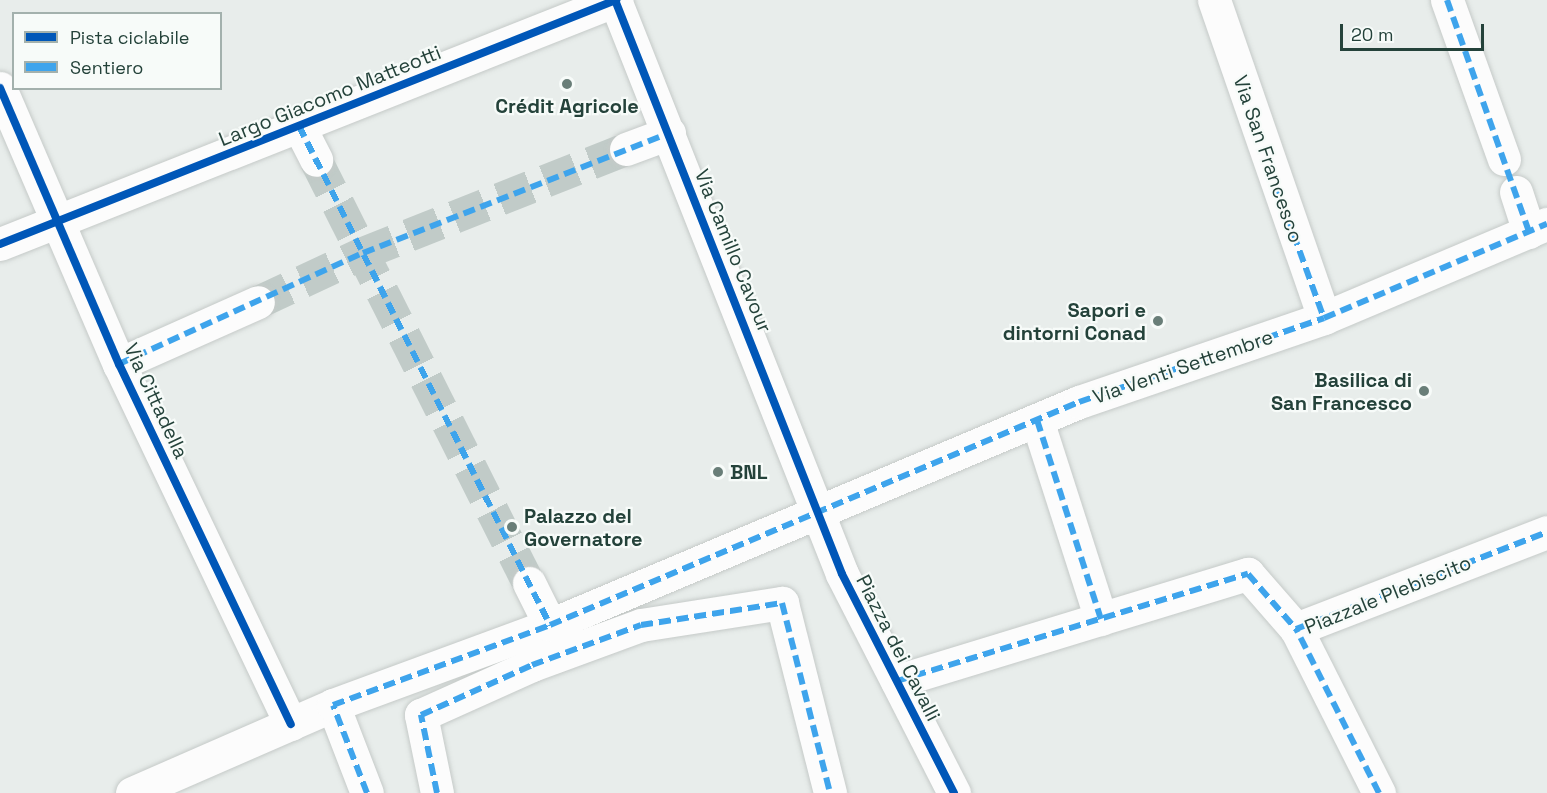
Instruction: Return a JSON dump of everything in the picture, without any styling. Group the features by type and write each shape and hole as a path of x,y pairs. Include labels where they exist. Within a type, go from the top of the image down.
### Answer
{"street":[{"name":"Largo Giacomo Matteotti","path":"0,244 616,0"},
{"name":"Via Camillo Cavour","path":"616,0 821,514"},
{"name":"Via San Francesco","path":"1214,0 1275,183 1324,318"},
{"path":"1447,0 1504,159"},
{"name":"Via Cittadella","path":"0,88 119,364 291,724"},
{"path":"299,126 316,160"},
{"path":"626,149 669,133"},
{"path":"1516,192 1538,228"},
{"name":"Via Venti Settembre","path":"821,514 1038,420 1324,318 1538,228"},
{"path":"119,364 258,302"},
{"path":"1038,420 1101,619"},
{"path":"132,793 333,705 550,625 821,514"},
{"name":"Piazza dei Cavalli","path":"821,514 842,574 954,793"},
{"name":"Piazzale Plebiscito","path":"1379,793 1296,629 1547,532"},
{"path":"897,681 1248,574 1296,629"},
{"path":"529,583 550,625"},
{"path":"437,793 420,715 532,664 641,625 782,603 830,793"},
{"path":"333,705 367,793"}],"tunnel":[{"path":"258,302 363,253 626,149"},
{"path":"316,160 529,583"}],"marked path":[{"path":"1447,0 1529,232"},
{"path":"299,126 550,625"},
{"path":"119,364 363,253 669,133"},
{"path":"1275,183 1324,318"},
{"path":"367,793 333,705 550,625 1079,402 1324,318 1547,224"},
{"path":"1037,420 1101,619"},
{"path":"1379,793 1296,629 1547,532"},
{"path":"897,681 1248,574 1296,629"},
{"path":"437,793 421,715 532,665 641,625 782,603 830,793"}],"cycle path":[{"path":"615,0 842,574 954,793"},
{"path":"0,244 616,0"},
{"path":"0,88 119,364 291,724"}],"place":[{"name":"Crédit Agricole","path":"567,84"},
{"name":"Sapori e dintorni Conad","path":"1158,321"},
{"name":"Basilica di San Francesco","path":"1424,391"},
{"name":"BNL","path":"718,472"},
{"name":"Palazzo del Governatore","path":"512,527"}]}
